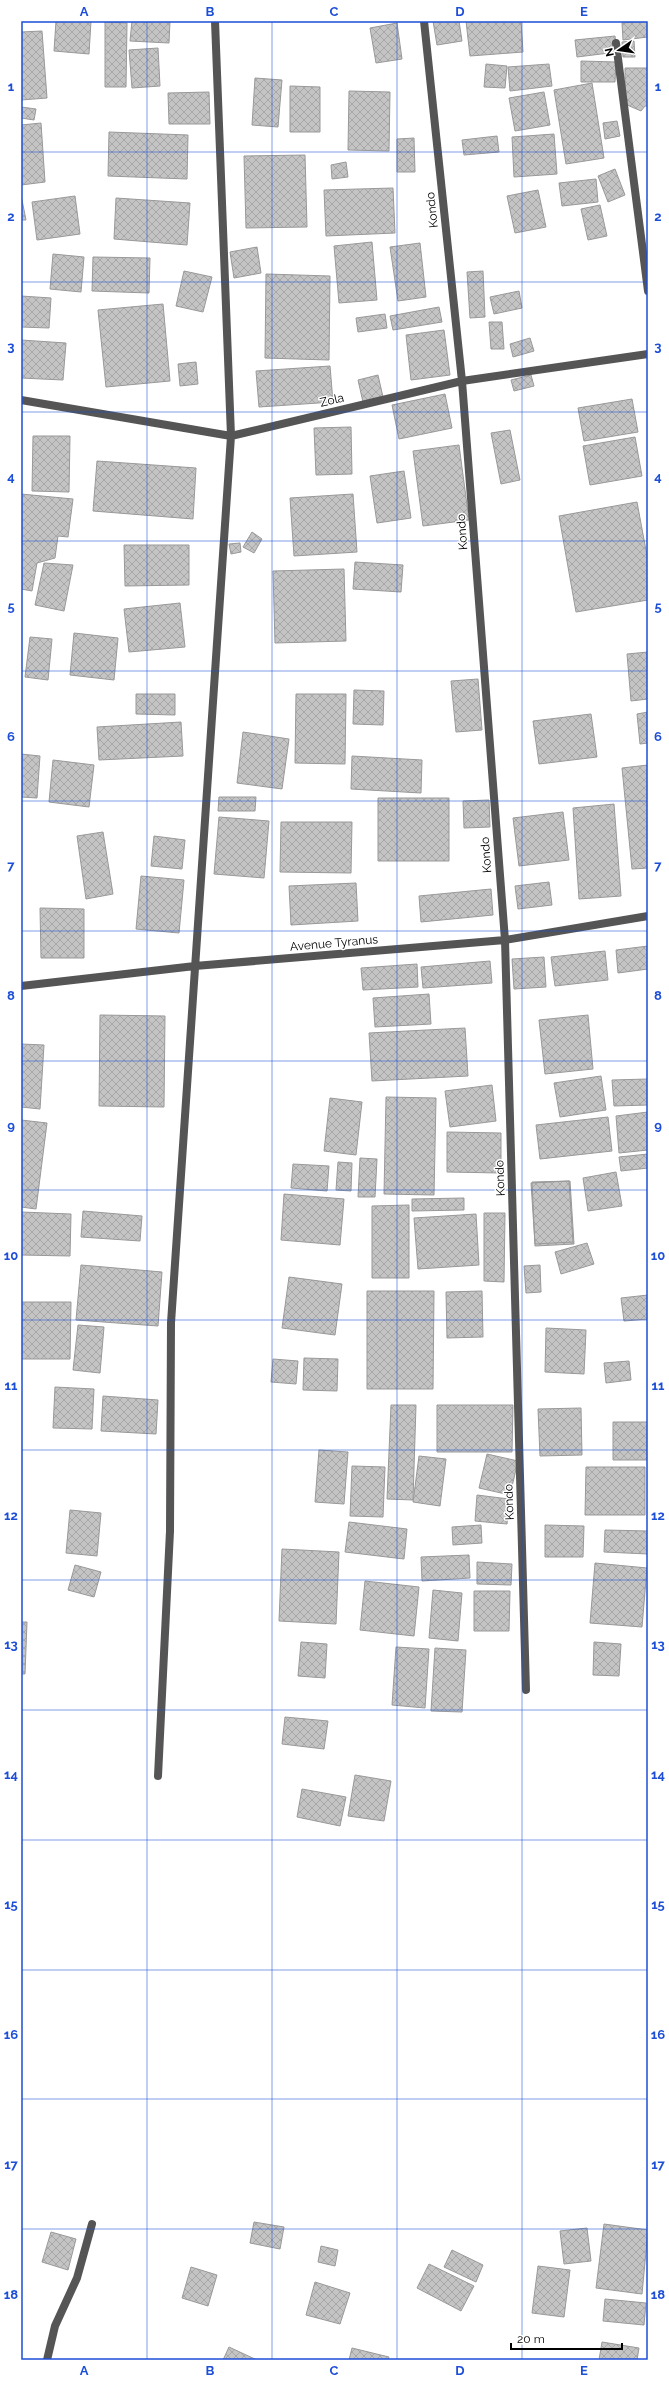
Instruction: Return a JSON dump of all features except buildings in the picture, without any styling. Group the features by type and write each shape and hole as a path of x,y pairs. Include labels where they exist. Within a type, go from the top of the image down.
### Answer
{"street":[{"path":"158,1776 170,1531 171,1322 230,436 214,21"},
{"name":"Kondo","path":"424,21 462,381 505,940 526,1690"},
{"path":"616,43 648,291"},
{"name":"Zola","path":"21,400 230,436 462,381 648,354"},
{"name":"Avenue Tyranus","path":"21,986 195,966 505,940 648,916"},
{"path":"47,2360 55,2326 77,2278 92,2224"}]}
